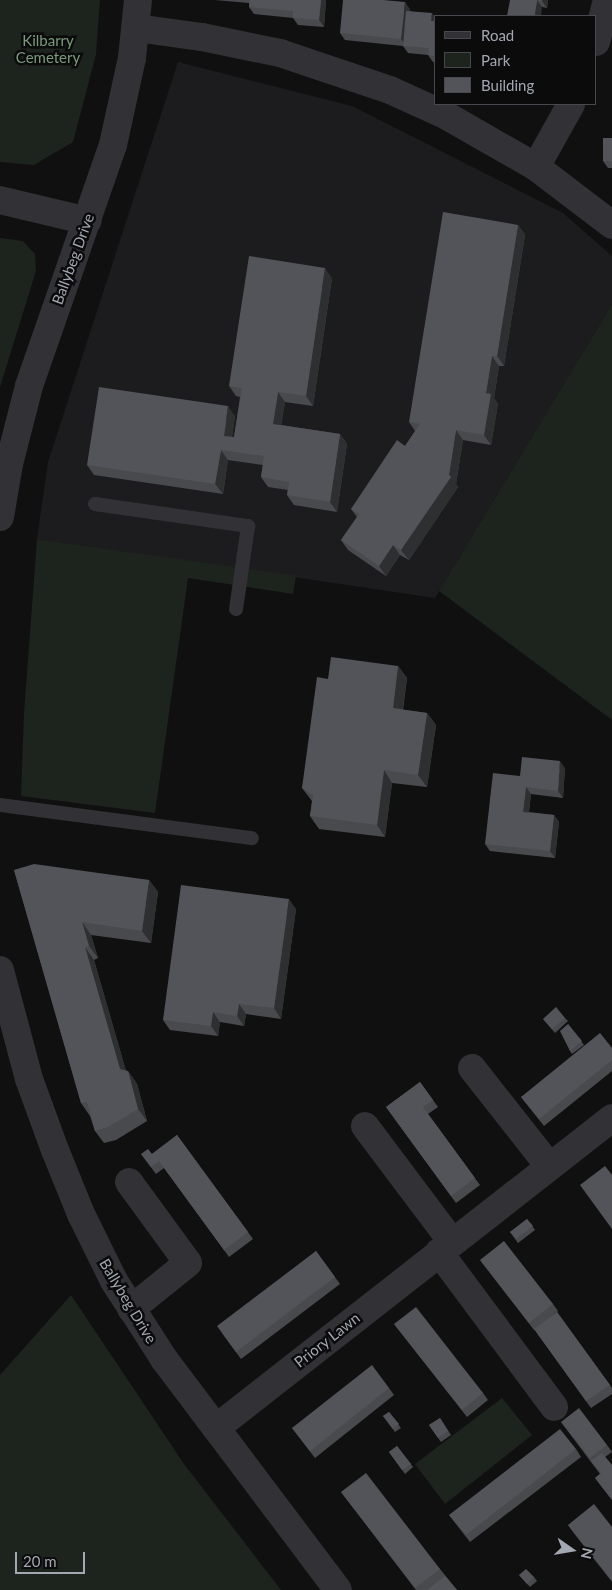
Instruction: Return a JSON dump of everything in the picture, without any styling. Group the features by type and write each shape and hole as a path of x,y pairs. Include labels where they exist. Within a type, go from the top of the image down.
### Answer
{"street":[{"name":"Ballybeg Drive","path":"0,517 9,464 29,386 88,221 120,117 136,28 138,0"},
{"path":"597,38 607,0"},
{"path":"136,28 226,41 341,71 447,116 536,167 612,226"},
{"path":"536,167 570,105"},
{"path":"0,200 88,221"},
{"name":"Ballybeg Drive","path":"0,970 29,1078 54,1150 94,1242 131,1309 216,1428 338,1590"},
{"path":"472,1068 549,1166"},
{"name":"Priory Lawn","path":"216,1428 612,1118"},
{"path":"365,1126 554,1408"},
{"path":"129,1182 188,1263 131,1309"}],"lane":[{"path":"95,504 248,526 236,609"},
{"path":"0,805 252,838"}],"shaded area":[{"path":"178,62 352,106 563,213 612,256 612,304 435,598 37,539 48,462"}],"green space":[{"name":"Kilbarry Cemetery","path":"0,0 100,0 96,54 73,142 34,165 0,162"},
{"path":"0,238 23,241 35,254 36,271 0,387"},
{"path":"612,304 612,720 439,591"},
{"path":"37,539 296,576 293,594 188,578 155,813 21,796 24,713"},
{"path":"71,1295 184,1464 281,1590 0,1590 0,1375"},
{"path":"502,1398 532,1435 445,1504 415,1464"}],"building":[{"path":"250,0 321,0 319,20 293,18 293,11 249,7"},
{"path":"343,0 405,2 401,39 340,33"},
{"path":"510,0 537,0 535,15 507,15"},
{"path":"406,11 432,13 431,21 434,21 434,56 428,55 429,48 403,46"},
{"path":"603,138 612,138 612,161 603,161"},
{"path":"443,212 518,225 497,356 492,356 486,393 491,394 484,435 456,430 449,475 451,477 401,550 393,545 379,566 341,540 359,514 351,509 397,440 405,446 420,424 409,422"},
{"path":"249,256 325,268 306,396 278,392 273,424 340,434 330,502 287,495 289,482 261,477 264,456 221,450 215,484 87,465 99,387 228,406 224,436 234,437 242,388 229,386"},
{"path":"331,657 398,666 393,708 427,713 418,775 384,770 377,825 310,816 313,795 302,788 317,677 328,679"},
{"path":"522,757 560,761 558,791 526,787 523,812 554,815 550,851 485,844 493,773 520,776"},
{"path":"34,864 149,880 142,931 82,922 89,946 85,947 120,1069 128,1071 138,1109 108,1127 95,1131 87,1102 81,1103 14,870"},
{"path":"181,885 289,899 274,1008 239,1004 237,1016 213,1012 211,1026 163,1020"},
{"path":"556,1007 565,1018 552,1029 543,1019"},
{"path":"568,1024 582,1041 570,1051 560,1031"},
{"path":"600,1033 612,1048 612,1060 539,1119 521,1097"},
{"path":"420,1082 433,1100 423,1107 475,1178 451,1196 386,1107"},
{"path":"177,1135 248,1232 224,1250 159,1161 151,1167 141,1154 148,1149 152,1154"},
{"path":"605,1166 612,1175 612,1229 580,1185"},
{"path":"527,1219 533,1226 516,1239 510,1232"},
{"path":"504,1241 553,1304 529,1323 480,1260"},
{"path":"316,1251 335,1277 236,1352 217,1326"},
{"path":"416,1307 483,1393 462,1410 394,1324"},
{"path":"557,1312 610,1385 586,1401 534,1329"},
{"path":"372,1365 389,1388 310,1451 292,1428"},
{"path":"579,1408 607,1445 590,1458 561,1422"},
{"path":"389,1412 399,1424 393,1429 383,1416"},
{"path":"440,1418 448,1431 438,1438 429,1425"},
{"path":"560,1429 576,1449 466,1535 449,1515"},
{"path":"397,1446 411,1464 402,1470 389,1452"},
{"path":"602,1453 612,1465 612,1500 595,1478 601,1473 591,1461"},
{"path":"366,1473 440,1569 415,1588 341,1492"},
{"path":"594,1504 612,1527 612,1581 568,1525"},
{"path":"526,1569 534,1577 527,1584 519,1575"},
{"path":"445,1576 457,1590 427,1590"}]}
